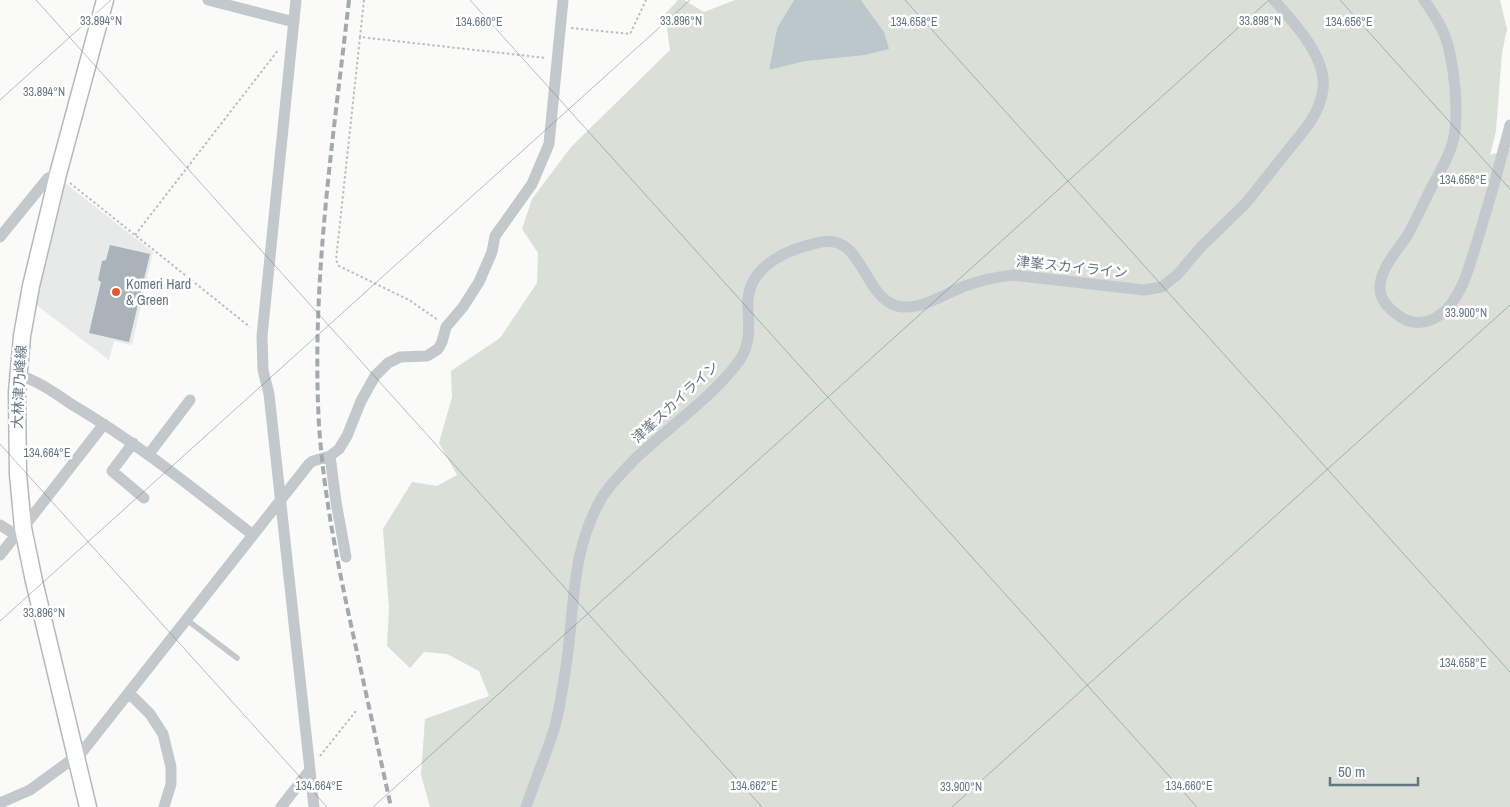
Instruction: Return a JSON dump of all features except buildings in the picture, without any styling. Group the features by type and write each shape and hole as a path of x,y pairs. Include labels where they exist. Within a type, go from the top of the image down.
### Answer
{"main road":[{"name":"大林津乃峰線","path":"88,807 21,532 17,433 18,375 30,286 104,0"}],"street":[{"path":"208,0 293,26"},
{"path":"296,0 262,336 264,370 269,394 314,807"},
{"path":"0,803 30,790 82,752 309,464 330,456 339,449 375,376 388,364 400,358 427,356 438,348 442,342 446,327 463,307 479,282 492,252 495,236 532,184 548,144 563,0"},
{"name":"津峯スカイライン","path":"526,807 555,725 566,667 577,564 584,535 601,498 619,475 708,394 740,360 750,335 747,307 748,296 759,273 768,263 794,249 822,242 838,242 851,252 881,296 893,304 905,307 929,302 965,286 992,278 1013,275 1144,290 1162,287 1178,274 1200,248 1246,203 1317,112 1324,87 1323,74 1319,62 1304,35 1274,0"},
{"path":"1424,0 1437,18 1445,36 1452,71 1456,112 1453,138 1444,164 1408,234 1387,266 1381,281 1382,298 1395,314 1406,321 1418,323 1436,318 1452,304 1464,283 1493,190 1510,125"},
{"path":"0,237 48,178 58,174"},
{"path":"18,375 28,378 149,454 253,536"},
{"path":"149,454 190,400"},
{"path":"0,555 21,532 104,424"},
{"path":"133,444 112,471 144,498"},
{"path":"330,456 346,557"},
{"path":"0,525 21,532"},
{"path":"129,693 150,714 163,734 166,743 171,767 171,784 164,807"},
{"path":"281,807 310,770"}],"lane":[{"path":"186,620 237,658"}],"path":[{"path":"364,0 336,260 339,266 409,300 435,317 446,327"},
{"path":"560,27 630,34 646,0"},
{"path":"135,235 293,26"},
{"path":"360,37 556,59"},
{"path":"58,174 262,336"},
{"path":"310,770 356,711"}],"shaded area":[{"path":"678,0 684,0 704,12 735,0 794,0 777,28 769,70 806,61 884,32 861,0 1500,0 1507,29 1502,53 1496,131 1490,155 1510,149 1510,807 430,807 421,775 425,719 489,696 479,671 447,654 424,652 410,668 387,646 389,608 383,529 412,482 437,486 457,475 439,443 452,397 451,371 500,338 537,283 538,253 522,229 532,199 571,147 670,50 665,14"},
{"path":"794,0 861,0 884,32 889,49 865,55 806,61 769,70 777,28"},
{"path":"65,183 153,252 132,345 114,341 109,360 35,304"}],"railway":[{"path":"349,0 330,159 321,265 317,372 319,425 324,480 338,562 391,807"}],"place":[{"name":"Komeri Hard & Green","path":"116,292"}]}
